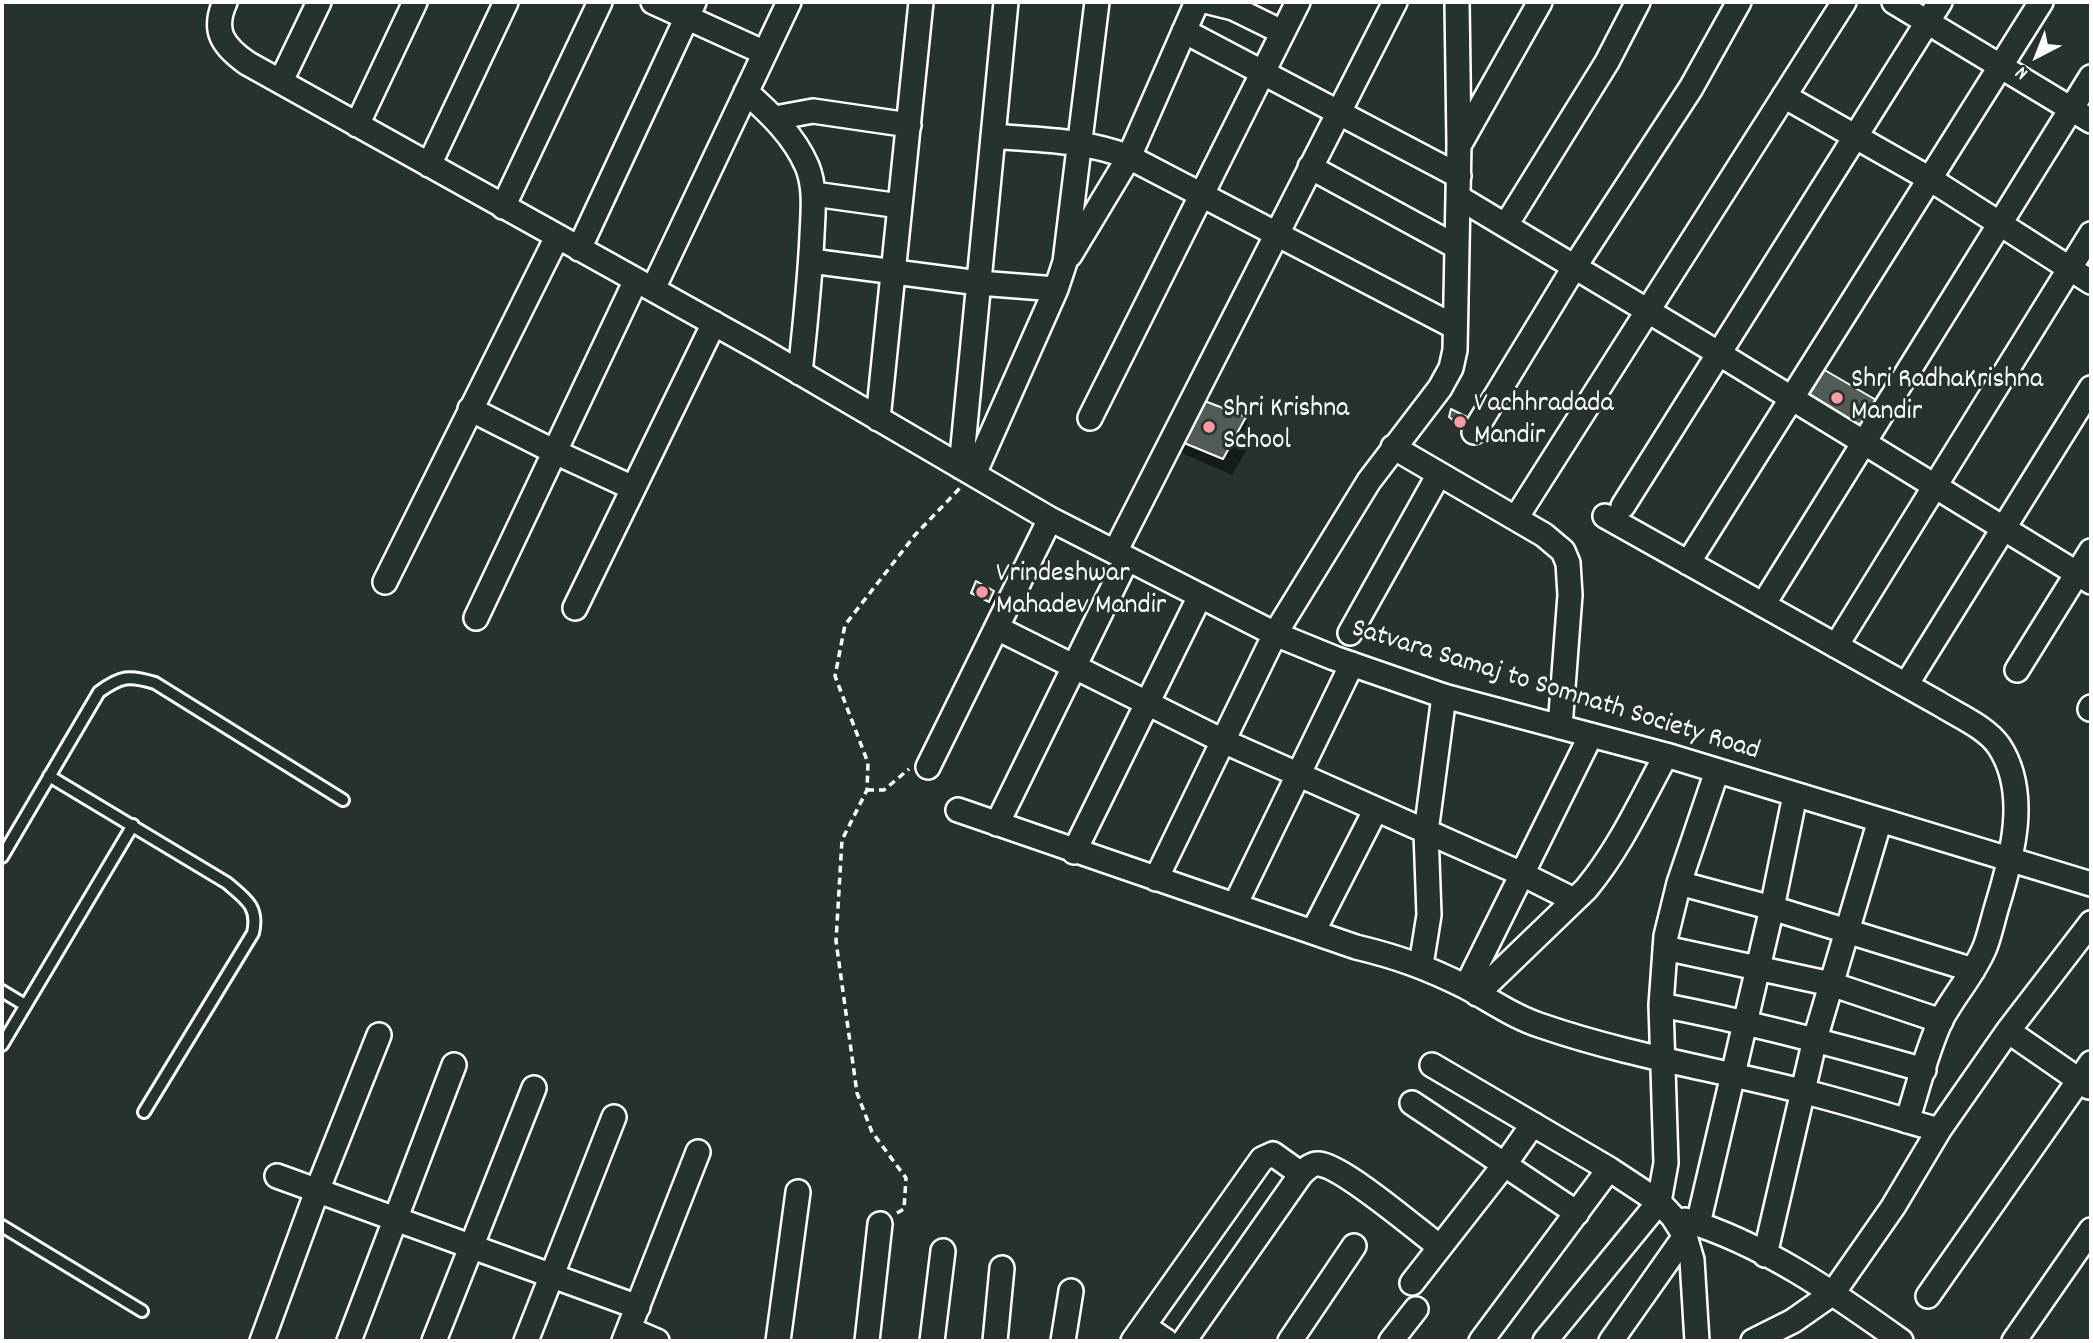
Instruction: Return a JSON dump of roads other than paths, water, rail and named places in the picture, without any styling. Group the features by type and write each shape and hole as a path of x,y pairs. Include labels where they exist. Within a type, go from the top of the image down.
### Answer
{"street":[{"name":"Satvara Samaj to Somnath Society Road","path":"225,2 219,27 223,42 230,52 239,58 714,323 1050,519 1275,634 1444,696 1666,755 2091,884"},
{"path":"281,82 319,2"},
{"path":"357,125 415,2"},
{"path":"429,165 506,2"},
{"path":"503,207 600,2"},
{"path":"653,2 690,10 765,53"},
{"path":"477,618 555,452 747,92 789,2"},
{"path":"878,419 921,2"},
{"path":"968,471 979,282 1006,2"},
{"path":"968,471 1056,289 1065,262 1097,2"},
{"path":"1065,262 1129,157 1197,2"},
{"path":"1209,2 1233,8 1282,32"},
{"path":"1090,418 1298,2"},
{"path":"997,824 1074,666 1121,555 1276,233 1395,2"},
{"path":"1156,879 1275,634 1369,481 1440,388 1451,368 1455,349 1460,144 1457,2"},
{"path":"1460,144 1540,2"},
{"path":"1506,225 1607,62 1638,2"},
{"path":"1474,432 1575,266 1691,88 1739,2"},
{"path":"1516,518 1844,2"},
{"path":"1894,2 2082,115"},
{"path":"1907,1121 1941,1021 1985,947 2011,860 2016,830 2010,768 1998,744 1981,729 1688,563 1614,511 1718,353 1940,2"},
{"path":"1688,563 2041,2"},
{"path":"579,249 690,10"},
{"path":"1184,32 1338,113 1459,187 1506,225 2084,578"},
{"path":"1763,605 2000,225 2082,115 2091,77"},
{"path":"747,92 775,118 808,167 814,194 811,261 800,373"},
{"path":"1784,96 1930,179 2091,282"},
{"path":"775,118 813,111 909,125"},
{"path":"993,136 1079,143 1110,149 1455,327"},
{"path":"1310,167 1457,247"},
{"path":"814,194 900,206"},
{"path":"1836,646 2091,234"},
{"path":"385,582 557,237"},
{"path":"811,261 1056,289"},
{"path":"575,608 714,323"},
{"path":"1906,685 2091,388"},
{"path":"470,409 633,488"},
{"path":"1393,447 1544,535 1563,551 1568,563 1570,595 1560,727"},
{"path":"1350,633 1439,474"},
{"path":"928,767 1050,519"},
{"path":"2017,670 2084,578 2091,551"},
{"path":"1074,852 1200,596"},
{"path":"997,628 1223,741 1522,874 1574,900"},
{"path":"1236,905 1352,664"},
{"path":"1421,965 1429,915 1426,832 1444,696"},
{"path":"1472,990 1522,874 1591,736"},
{"path":"1472,990 1586,889 1615,852 1666,755"},
{"path":"1697,1341 1692,1260 1679,1220 1666,1163 1661,1005 1665,948 1679,883 1717,771"},
{"path":"1611,1341 1679,1220 1733,1075 1795,795"},
{"path":"1313,932 1376,809"},
{"path":"958,810 1356,947 1400,957 1472,990 1510,1013 1542,1026 1664,1059 1802,1091 1939,1130"},
{"path":"1765,1255 1815,1038 1880,820"},
{"path":"1679,883 1772,908 1973,970"},
{"path":"1753,1341 1793,1321 1833,1293 1893,1207 1939,1130 2008,1031 2091,923"},
{"path":"1665,948 1831,984 1941,1021"},
{"path":"1661,1005 1815,1038 1924,1070"},
{"path":"1928,1296 2087,1077 2008,1031"},
{"path":"262,1341 317,1191 379,1035"},
{"path":"349,1341 454,1065"},
{"path":"1432,1065 1609,1169 1679,1220 1765,1255 1833,1293 1901,1341"},
{"path":"434,1341 534,1088"},
{"path":"1412,1102 1577,1213"},
{"path":"526,1341 614,1117"},
{"path":"1412,1283 1533,1124"},
{"path":"657,1341 627,1335 698,1152"},
{"path":"1166,1341 1139,1333 1262,1159 1273,1154 1301,1174"},
{"path":"1184,1341 1301,1174 1314,1164 1321,1164 1346,1175 1440,1247"},
{"path":"1481,1341 1609,1169"},
{"path":"277,1176 638,1307"},
{"path":"778,1341 798,1192"},
{"path":"1545,1341 1679,1220"},
{"path":"867,1341 880,1224"},
{"path":"2014,1341 2091,1230"},
{"path":"1290,1341 1354,1246"},
{"path":"932,1341 943,1251"},
{"path":"995,1341 1002,1268"},
{"path":"1063,1341 1071,1291"},
{"path":"763,1341 781,1307"},
{"path":"1394,1340 1416,1309"}],"lane":[{"path":"2,857 99,692 124,677 155,683 343,800"},
{"path":"49,776 227,883 250,904 255,922 253,933 144,1112"},
{"path":"2,1045 133,825"},
{"path":"2,991 25,1005"},
{"path":"2,1226 142,1311"}],"place":[{"name":"Shri RadhaKrishna Mandir","path":"1837,398"},
{"name":"Vachhradada Mandir","path":"1460,422"},
{"name":"Shri Krishna School","path":"1209,427"},
{"name":"Vrindeshwar Mahadev Mandir","path":"982,592"}]}
